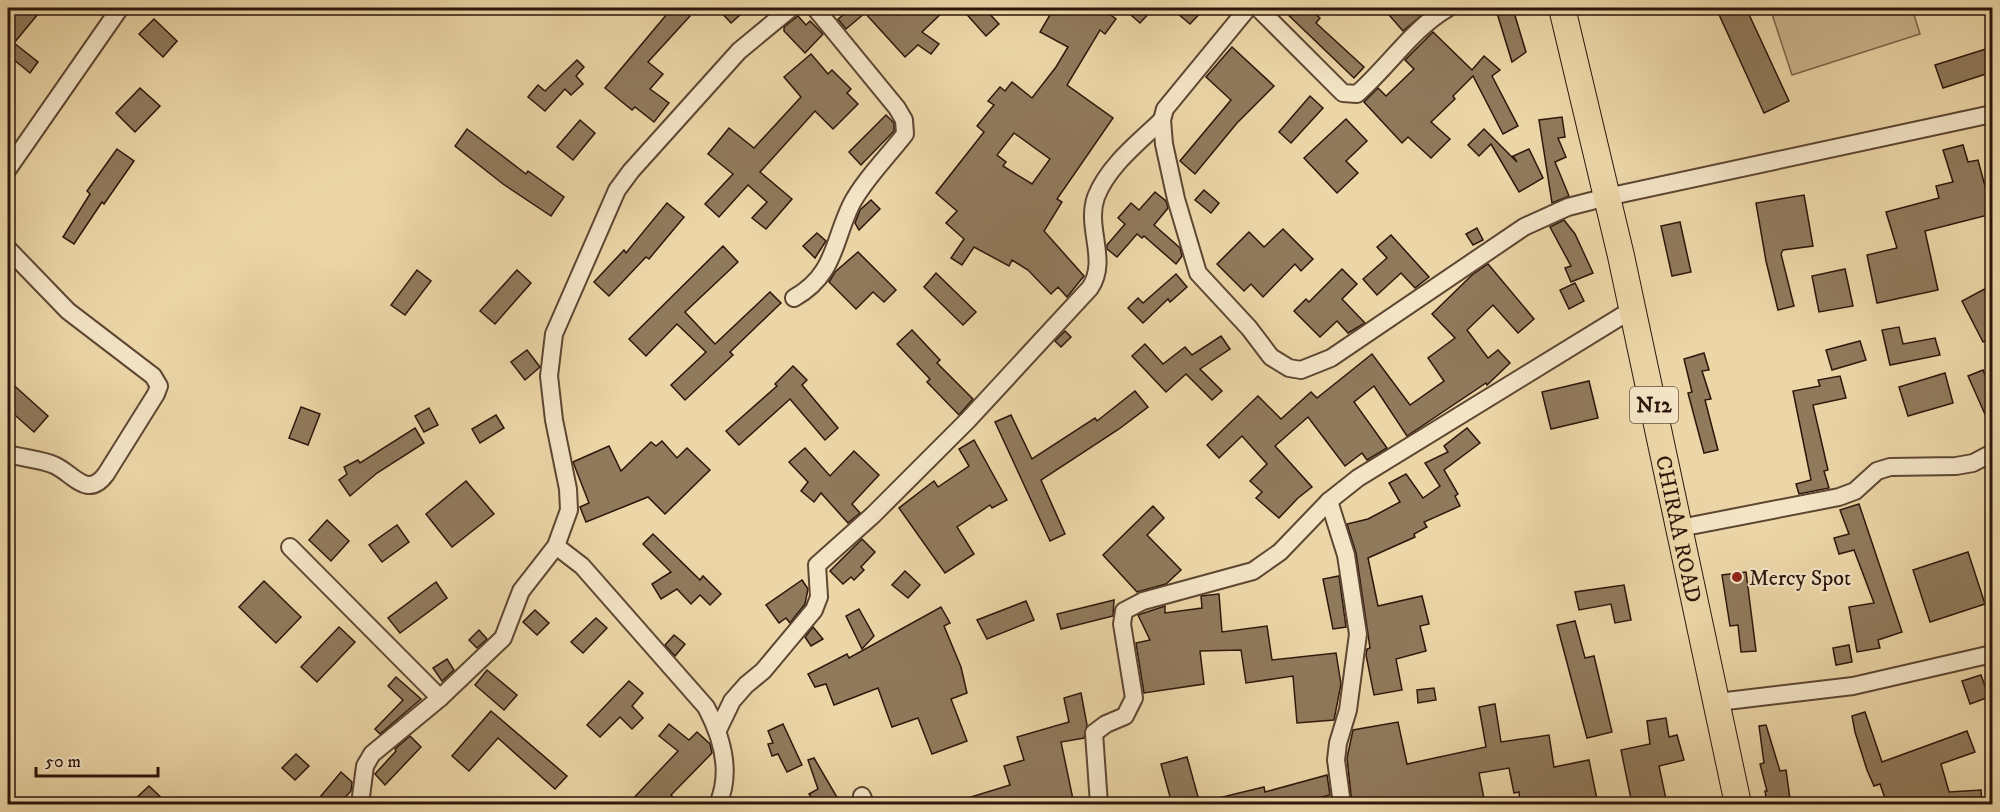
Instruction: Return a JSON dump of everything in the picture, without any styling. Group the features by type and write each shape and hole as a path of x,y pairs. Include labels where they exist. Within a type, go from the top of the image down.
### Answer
{"highway":[{"name":"CHIRAA ROAD","path":"1562,8 1633,309 1738,804"}],"street":[{"path":"8,169 120,8"},
{"path":"360,804 365,766 372,754 440,698 503,638 522,591 556,546 568,510 568,489 554,420 549,376 554,333 617,190 631,171 739,51 791,8"},
{"path":"794,298 817,282 833,258 852,203 905,134 904,120 897,108 815,8"},
{"path":"1248,8 1165,109 1162,120 1176,199 1198,273 1249,328 1271,357 1302,370 1331,358 1524,227 1568,207 1992,114"},
{"path":"1258,8 1343,93 1357,94 1383,71 1423,27 1448,8"},
{"path":"718,730 732,701 763,671 814,610 819,597 817,565 873,515 968,420 1090,288 1097,278 1100,266 1094,214 1096,198 1118,162 1162,120"},
{"path":"8,249 68,311 153,376 159,386 106,474 100,482 93,486 80,483 55,465 8,454"},
{"path":"1099,804 1094,733 1106,724 1125,716 1134,698 1122,624 1124,610 1143,601 1254,571 1280,552 1329,501 1358,478 1633,309"},
{"path":"1680,528 1839,497 1855,491 1876,471 1890,467 1956,466 1973,463 1992,453"},
{"path":"1329,501 1346,555 1358,634 1348,710 1338,743 1336,760 1342,804"},
{"path":"556,546 582,566 706,707 718,730 725,788 718,804"},
{"path":"290,547 440,698"},
{"path":"1718,702 1853,686 1992,654"}],"shaded area":[{"path":"1770,8 1912,8 1920,34 1792,75"}],"building":[{"path":"19,8 43,8 14,43 38,62 30,73 8,55 8,21"},
{"path":"672,8 681,8 690,16 648,62 663,74 650,89 669,103 654,122 635,107 632,110 605,88"},
{"path":"717,8 748,8 731,23"},
{"path":"852,8 891,8 897,15 902,11 905,14 912,8 947,8 922,32 939,44 931,54 918,45 905,57 865,13 846,29 838,19"},
{"path":"961,8 984,8 999,24 986,36"},
{"path":"1054,8 1101,8 1116,19 1105,34 1100,30 1067,85 1113,118 1057,199 1062,202 1044,231 1084,276 1067,297 1058,287 1051,294 1028,270 1012,260 1009,266 974,247 962,265 951,258 964,239 946,223 957,211 936,193 984,132 977,126 994,105 988,101 1000,87 1005,91 1012,82 1032,98 1056,67 1068,47 1040,32","holes":["1014,133 1050,159 1032,184 1003,166 1006,162 997,155"]},
{"path":"1123,8 1154,8 1140,23"},
{"path":"1171,8 1205,8 1190,24"},
{"path":"1281,8 1309,8 1320,18 1316,23 1364,67 1354,78"},
{"path":"1383,8 1430,8 1403,31"},
{"path":"1716,8 1746,8 1789,101 1764,113"},
{"path":"1513,9 1526,52 1512,62 1497,13"},
{"path":"798,16 806,25 810,21 823,34 805,53 784,31 784,27"},
{"path":"154,19 177,41 163,57 139,34"},
{"path":"1433,32 1472,70 1484,56 1500,70 1492,76 1518,126 1503,134 1473,76 1453,96 1455,99 1431,122 1450,139 1431,158 1408,137 1402,143 1364,102 1378,88 1386,96 1414,69 1405,60"},
{"path":"1232,47 1274,86 1237,123 1195,174 1180,161 1231,100 1206,77"},
{"path":"1989,48 1992,72 1943,88 1935,65"},
{"path":"811,54 828,74 832,70 851,89 847,93 858,104 833,129 815,111 760,172 792,199 766,229 752,218 767,202 748,185 719,217 705,204 733,174 708,154 729,128 754,148 801,97 784,77"},
{"path":"577,60 584,67 576,76 583,84 571,95 565,89 545,111 528,97 538,85 545,91"},
{"path":"140,88 160,106 135,132 116,113"},
{"path":"1310,96 1323,108 1291,143 1279,132"},
{"path":"886,115 894,123 894,131 861,165 849,152"},
{"path":"1562,117 1565,137 1558,138 1566,157 1555,162 1569,196 1552,203 1539,120"},
{"path":"1346,119 1367,141 1346,161 1358,173 1337,193 1304,158"},
{"path":"580,120 595,133 573,160 557,147"},
{"path":"467,129 526,174 528,171 564,197 551,216 503,184 455,146"},
{"path":"1484,129 1517,162 1513,156 1529,149 1543,178 1519,192 1491,144 1479,156 1468,145"},
{"path":"1963,145 1968,162 1978,160 1985,186 1992,183 1992,214 1925,231 1938,290 1877,303 1867,255 1897,248 1886,212 1939,198 1936,186 1953,182 1943,150"},
{"path":"117,149 134,161 104,204 102,202 74,244 63,237 90,194 87,191"},
{"path":"1204,190 1219,203 1211,213 1195,200"},
{"path":"1155,192 1166,201 1168,208 1154,225 1180,248 1182,256 1176,264 1144,236 1142,238 1137,234 1117,257 1107,249 1107,245 1125,224 1118,218 1131,203 1139,210"},
{"path":"1804,195 1813,246 1783,250 1781,254 1794,306 1778,310 1766,261 1756,203"},
{"path":"871,200 880,209 859,230 855,223 860,210"},
{"path":"667,203 684,217 649,259 646,257 609,296 594,282 624,250 626,253"},
{"path":"1564,220 1575,234 1593,273 1571,282 1565,268 1571,266 1550,227"},
{"path":"1680,222 1691,272 1672,276 1661,226"},
{"path":"1477,228 1483,240 1473,245 1466,234"},
{"path":"1283,229 1313,259 1301,271 1295,264 1263,297 1251,284 1244,291 1217,264 1249,232 1264,247"},
{"path":"817,233 826,241 815,258 803,246"},
{"path":"1391,235 1429,277 1415,288 1401,273 1377,295 1363,279 1387,258 1377,247"},
{"path":"723,246 738,262 685,312 715,344 770,292 781,303 730,352 733,355 685,400 671,385 706,352 677,324 646,356 629,339"},
{"path":"858,252 896,290 884,302 873,292 856,309 829,282 835,272"},
{"path":"1488,264 1534,319 1518,333 1493,305 1467,330 1488,358 1498,350 1510,363 1487,385 1486,383 1407,436 1374,386 1354,402 1387,448 1367,460 1362,453 1345,466 1308,417 1275,446 1312,487 1279,518 1256,498 1262,492 1250,481 1267,464 1242,436 1219,458 1207,445 1258,396 1281,419 1311,392 1317,398 1372,354 1410,405 1444,381 1428,358 1455,338 1432,314 1472,275"},
{"path":"1342,269 1357,284 1342,299 1365,323 1348,333 1337,321 1320,337 1294,311 1306,299 1309,302"},
{"path":"1845,269 1853,306 1819,312 1812,276"},
{"path":"417,270 431,281 405,315 391,305"},
{"path":"517,270 531,283 495,324 480,311"},
{"path":"936,273 976,312 963,325 924,287"},
{"path":"1176,274 1187,287 1170,302 1168,299 1143,323 1128,308 1138,298 1143,303"},
{"path":"1575,283 1584,301 1569,309 1560,290"},
{"path":"1992,285 1992,337 1983,342 1962,301"},
{"path":"1899,327 1903,344 1935,338 1940,355 1890,365 1882,330"},
{"path":"912,330 940,360 937,363 973,399 959,415 927,382 930,379 897,344"},
{"path":"1065,331 1071,337 1061,347 1055,341"},
{"path":"1221,336 1230,349 1200,369 1222,391 1212,400 1186,374 1166,392 1132,356 1145,344 1163,364 1185,347 1192,355"},
{"path":"1860,341 1866,360 1832,370 1826,350"},
{"path":"527,350 540,367 525,380 511,362"},
{"path":"1704,353 1709,370 1702,371 1711,399 1705,400 1718,450 1704,453 1688,393 1692,392 1684,359"},
{"path":"793,366 807,380 802,385 838,428 825,440 790,399 739,445 726,431 777,386 775,384"},
{"path":"1983,370 1992,391 1992,430 1968,376"},
{"path":"1945,373 1953,403 1908,416 1899,387"},
{"path":"1840,376 1846,398 1813,405 1828,470 1824,471 1829,488 1799,494 1796,484 1811,480 1793,391 1820,386 1818,380"},
{"path":"8,380 48,416 34,432 8,409"},
{"path":"1589,381 1598,418 1551,429 1542,392"},
{"path":"1135,391 1148,407 1119,429 1041,480 1065,534 1050,541 995,422 1011,415 1032,459 1095,418 1097,421"},
{"path":"301,407 320,414 308,445 289,438"},
{"path":"429,408 438,425 424,432 415,416"},
{"path":"496,415 504,428 480,443 472,429"},
{"path":"415,428 424,443 377,473 350,496 339,480 347,474 344,467 358,460 360,463"},
{"path":"1467,428 1480,443 1444,470 1458,494 1455,496 1460,506 1424,522 1427,527 1414,534 1415,537 1368,558 1378,606 1422,596 1429,624 1420,626 1426,651 1396,659 1402,690 1374,695 1366,655 1367,649 1370,648 1356,553 1347,524 1368,519 1400,502 1389,483 1406,474 1423,498 1440,486 1425,463 1448,452 1444,446"},
{"path":"974,440 1007,500 992,508 990,505 957,527 974,554 945,573 899,508 934,481 938,487 969,466 959,449"},
{"path":"662,441 677,458 687,448 710,470 665,514 648,497 586,522 580,507 589,503 573,462 609,446 621,471 651,442 656,446"},
{"path":"805,448 830,476 854,451 879,475 852,504 860,513 848,523 821,493 814,502 801,491 808,482 789,462"},
{"path":"466,481 494,514 452,547 426,514"},
{"path":"1859,504 1902,632 1878,640 1880,648 1857,652 1849,607 1874,603 1854,550 1839,554 1834,538 1849,534 1840,510"},
{"path":"1153,506 1164,518 1147,535 1181,570 1166,584 1137,592 1103,555"},
{"path":"327,520 349,541 331,561 309,540"},
{"path":"397,525 409,542 382,562 369,545"},
{"path":"653,534 700,580 703,576 721,594 710,605 700,595 691,604 677,589 661,599 652,584 671,572 643,544"},
{"path":"862,539 875,552 861,567 864,570 854,580 851,577 843,584 830,571"},
{"path":"1968,552 1985,604 1930,622 1913,570"},
{"path":"905,571 920,585 908,598 892,585"},
{"path":"1746,572 1756,651 1741,652 1738,625 1730,626 1722,575"},
{"path":"1339,576 1346,627 1333,629 1323,579"},
{"path":"802,580 808,589 805,604 790,623 786,618 779,623 766,605"},
{"path":"264,581 301,617 276,643 239,607"},
{"path":"436,582 447,598 400,633 388,618"},
{"path":"1624,585 1631,620 1615,623 1611,604 1579,610 1575,592"},
{"path":"1219,594 1222,632 1267,626 1272,660 1336,653 1341,684 1334,720 1297,723 1293,676 1246,683 1241,650 1200,651 1204,684 1144,693 1136,643 1150,640 1138,615 1165,606 1165,613 1202,608 1201,596"},
{"path":"1114,600 1113,616 1061,629 1057,614"},
{"path":"1026,601 1034,620 987,639 977,620"},
{"path":"941,607 950,623 944,626 961,667 967,693 951,699 967,741 932,754 918,718 892,727 878,688 834,705 826,684 815,687 808,674 847,654 849,658"},
{"path":"859,609 874,636 862,649 846,616"},
{"path":"535,610 549,623 537,635 523,622"},
{"path":"596,618 607,628 583,653 571,642"},
{"path":"1575,621 1585,658 1594,656 1612,732 1587,738 1557,625"},
{"path":"339,627 355,642 317,682 301,667"},
{"path":"813,627 823,639 811,646 805,637"},
{"path":"479,630 487,639 477,648 469,640"},
{"path":"674,635 685,644 675,656 665,645"},
{"path":"1849,645 1852,662 1836,665 1833,648"},
{"path":"447,659 454,670 442,681 433,668"},
{"path":"487,670 517,695 504,710 475,685"},
{"path":"1981,675 1989,697 1970,704 1962,681"},
{"path":"396,677 421,699 380,734 375,729 403,700 388,686"},
{"path":"629,681 643,693 632,706 643,718 632,729 620,717 600,737 587,725"},
{"path":"1434,688 1436,700 1418,703 1417,690"},
{"path":"1081,693 1087,725 1084,738 1061,742 1074,804 958,804 958,801 1010,785 1004,766 1024,760 1017,737 1069,722 1064,698"},
{"path":"1495,704 1501,742 1549,735 1554,767 1589,760 1598,804 1520,804 1519,792 1514,793 1509,768 1479,773 1485,804 1352,804 1347,758 1353,730 1398,722 1407,764 1486,747 1479,707"},
{"path":"491,711 567,776 555,789 498,738 469,771 452,756"},
{"path":"1865,712 1882,762 1967,731 1975,752 1941,764 1949,792 1981,790 1982,804 1887,804 1880,784 1874,786 1855,732 1852,716"},
{"path":"1666,718 1669,737 1677,735 1684,760 1659,766 1666,799 1632,804 1621,750 1650,744 1647,721"},
{"path":"669,724 689,740 697,732 710,744 712,753 671,795 680,804 628,804 678,751 659,736"},
{"path":"783,724 802,765 787,772 778,754 772,756 768,744 773,743 768,731"},
{"path":"1766,725 1780,771 1786,770 1790,799 1784,800 1785,804 1767,804 1765,791 1767,791 1760,764 1764,763 1759,726"},
{"path":"410,736 421,747 385,785 375,774 396,751 395,749"},
{"path":"296,754 309,766 295,780 282,768"},
{"path":"1187,757 1200,804 1172,804 1161,764"},
{"path":"814,758 841,804 816,804 809,794 818,789 808,760"},
{"path":"341,772 352,782 351,791 339,804 331,804 321,796"},
{"path":"1327,775 1330,795 1295,804 1214,804 1214,799 1264,787 1265,792"},
{"path":"149,786 168,804 130,804"}],"place":[{"name":"Mercy Spot","path":"1737,577"}]}
